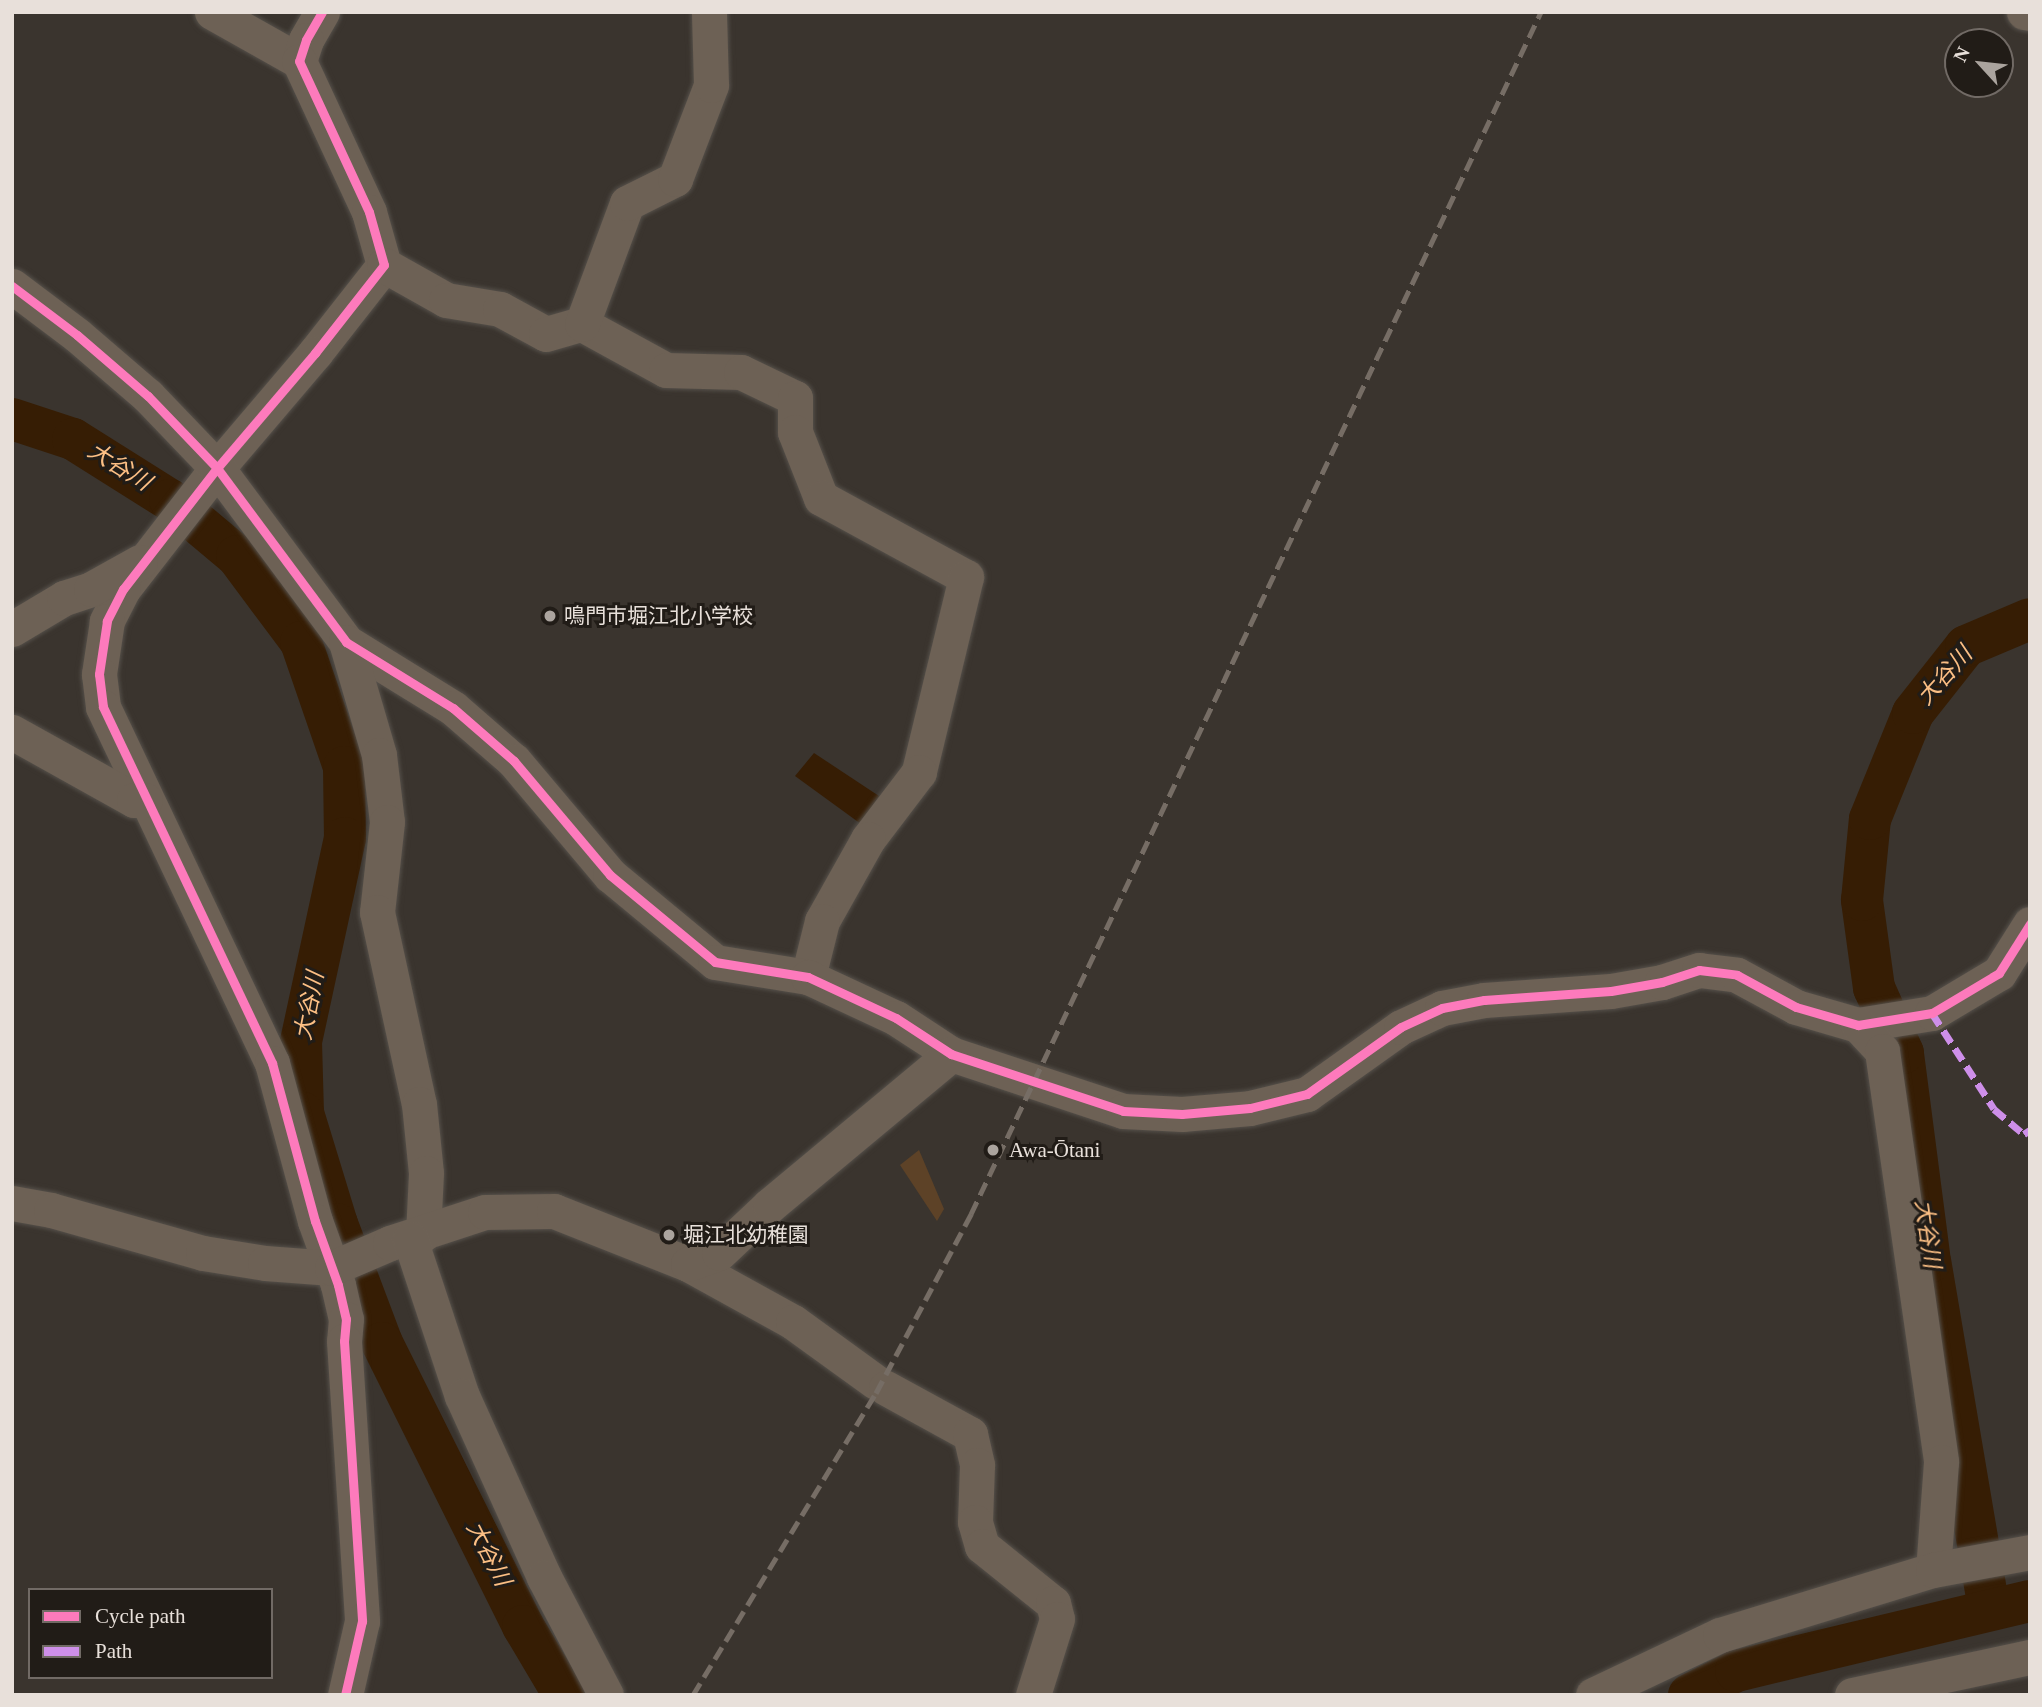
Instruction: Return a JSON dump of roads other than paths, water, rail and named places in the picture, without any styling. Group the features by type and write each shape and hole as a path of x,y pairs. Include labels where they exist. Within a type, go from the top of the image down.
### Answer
{"street":[{"path":"212,12 299,61 369,212 384,265 446,300 500,309 546,334 582,324 666,370 741,372 795,398 795,432 821,498 966,577 919,772 868,839 822,921 807,977"},
{"path":"299,61 306,40 322,12"},
{"path":"582,324 628,203 675,179 711,85 709,12"},
{"path":"2024,12 2030,13"},
{"path":"345,1695 362,1621 344,1341 346,1319 337,1265 315,1221 272,1063 103,707 99,674 107,621 123,589 384,265"},
{"path":"12,286 77,335 138,388 213,475 346,642 463,717 514,761 610,875 715,962 807,977 896,1018 951,1055 1123,1111 1182,1114 1250,1108 1307,1094 1401,1027 1442,1008 1484,1000 1611,991 1662,982 1699,970 1737,975 1796,1007 1867,1023 1932,1013 1999,973 2030,924"},
{"path":"12,629 64,598 92,590 155,551"},
{"path":"346,642 379,755 387,822 377,912 419,1104 426,1173 408,1239 462,1396 544,1577 606,1695"},
{"path":"12,732 134,800 145,800"},
{"path":"1867,1023 1882,1051 1941,1462 1933,1570"},
{"path":"688,1265 719,1253 770,1205 951,1055"},
{"path":"12,1203 51,1210 204,1253 265,1264 337,1265 485,1212 554,1211 688,1265 793,1322 881,1385 970,1434 977,1465 975,1522 982,1546 1053,1603 1057,1619 1033,1695"},
{"path":"1593,1695 1720,1636 1933,1570 2030,1552"},
{"path":"1852,1695 2030,1657"}],"waterway":[{"name":"大谷川","path":"12,419 73,439 170,500 237,556 301,642 344,767 345,838 301,1042 303,1113 337,1224 382,1343 523,1626 564,1695"},
{"name":"大谷川","path":"1989,1609 1930,1262 1903,1053 1874,988 1862,900 1870,819 1913,713 1966,646 2030,619"},
{"name":"大谷川","path":"1689,1695 1736,1671 2030,1601"}],"railway":[{"path":"693,1695 876,1393 971,1214 1541,12"}],"place":[{"name":"鳴門市堀江北小学校","path":"550,616"},
{"name":"Awa-Ōtani","path":"993,1150"},
{"name":"堀江北幼稚園","path":"669,1235"}]}
